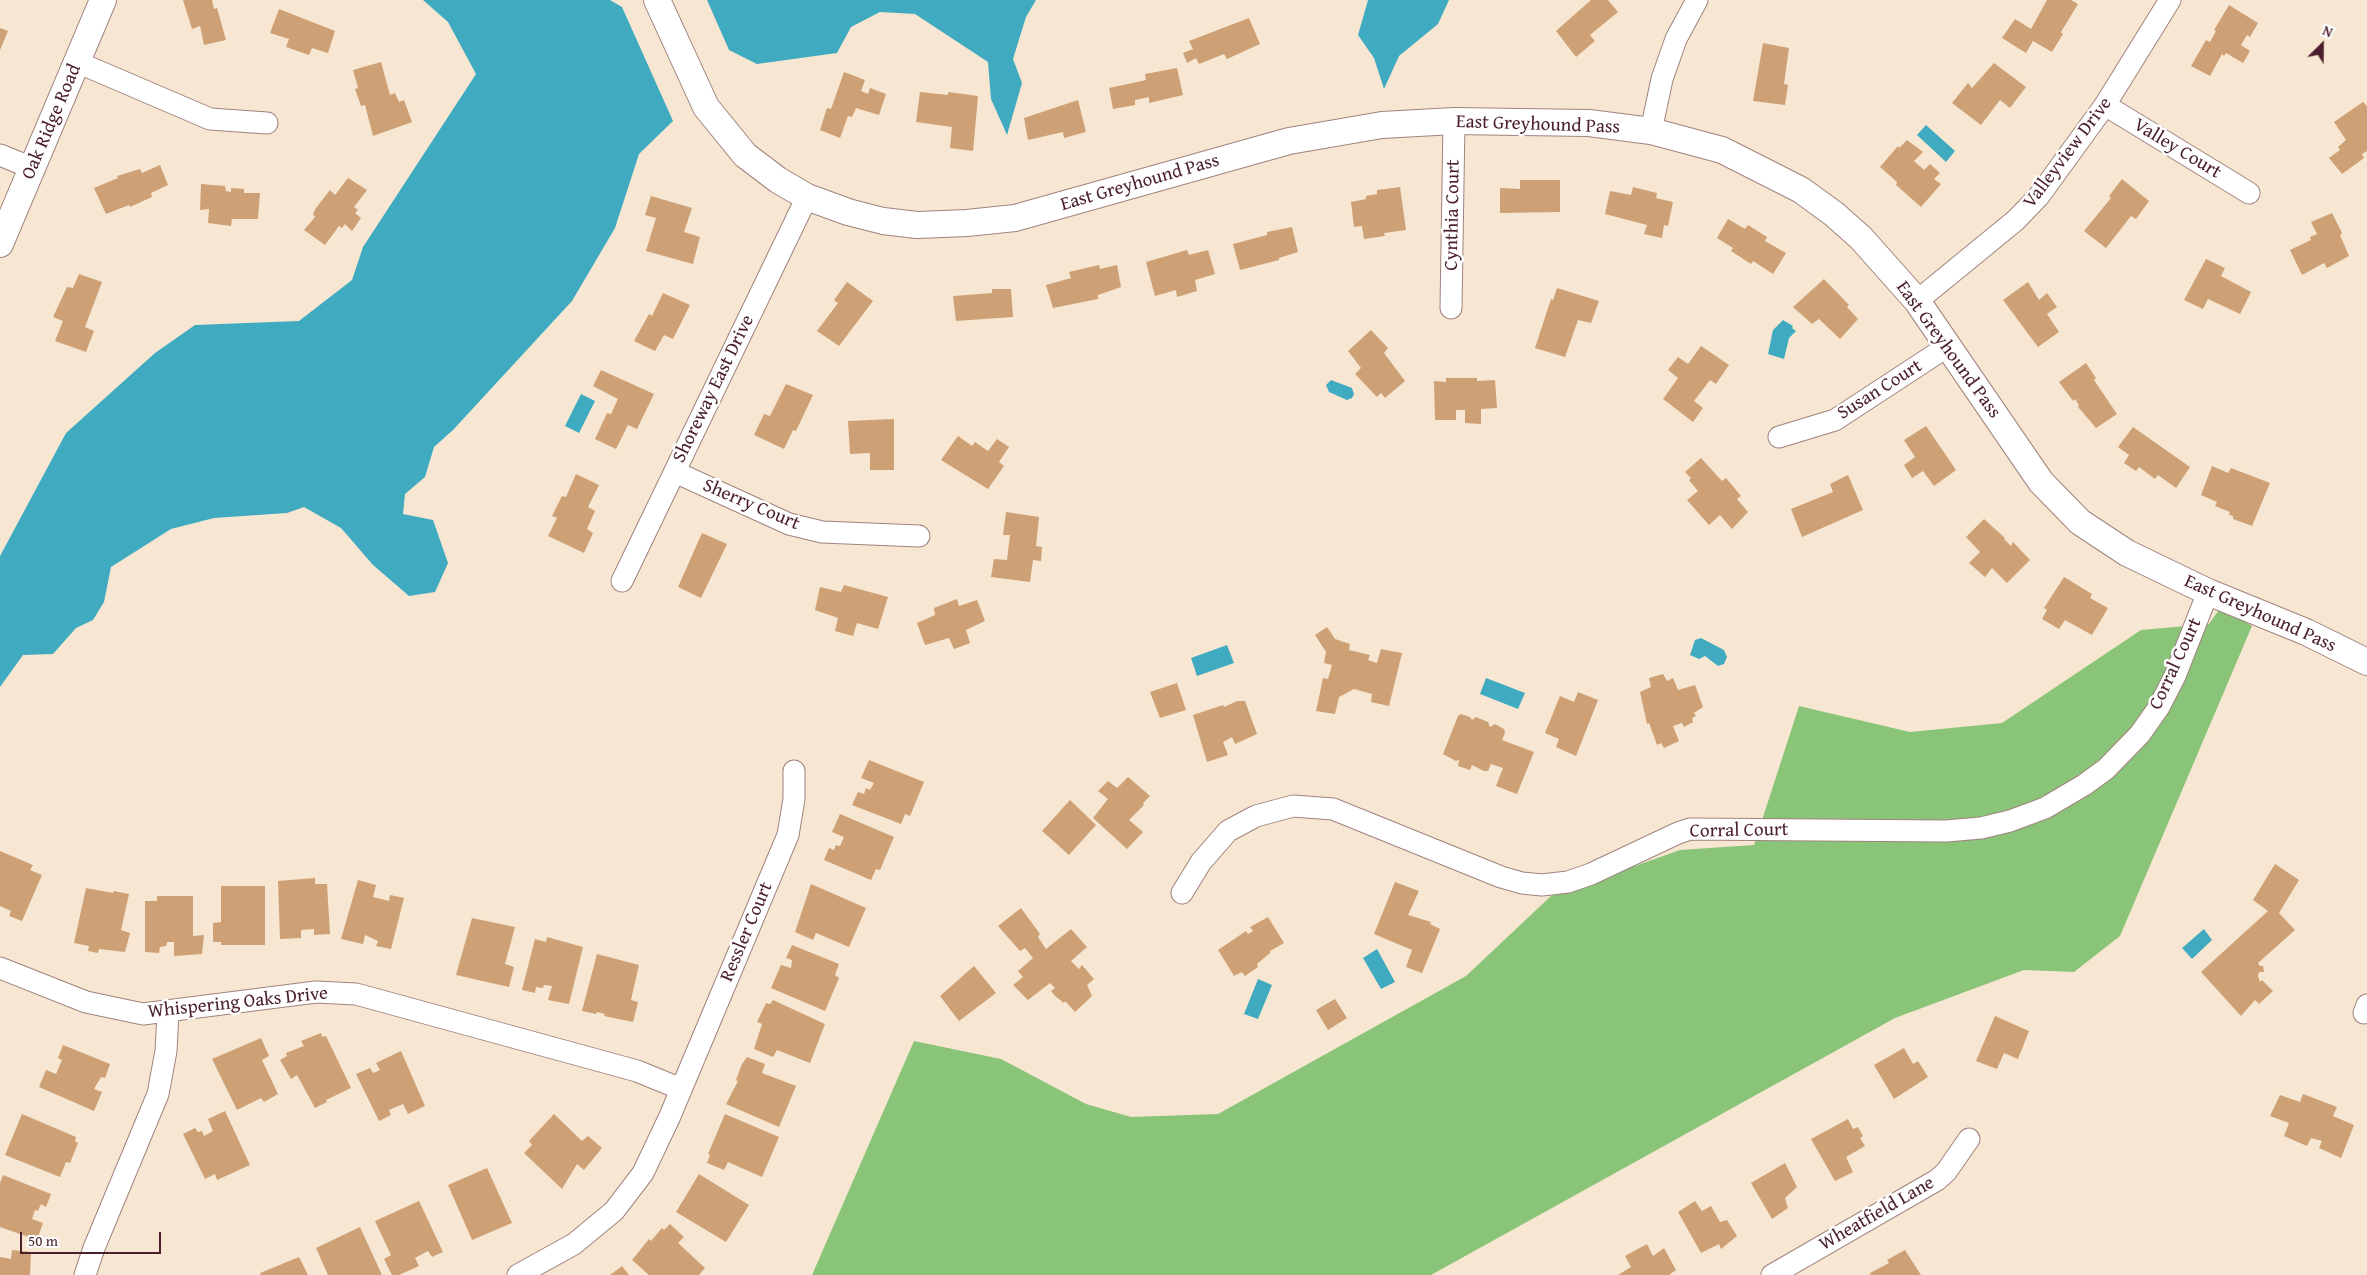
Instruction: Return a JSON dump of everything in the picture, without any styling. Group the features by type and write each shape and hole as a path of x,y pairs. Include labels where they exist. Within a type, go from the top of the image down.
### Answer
{"street":[{"name":"Oak Ridge Road","path":"0,244 103,0"},
{"name":"East Greyhound Pass","path":"657,0 706,106 726,134 745,154 778,180 807,197 848,212 883,221 917,224 967,223 1016,218 1289,141 1382,125 1454,121 1589,123 1651,131 1722,150 1801,190 1834,214 1861,238 1917,301 2041,482 2080,522 2126,553 2208,592 2306,632 2367,662"},
{"path":"1651,131 1662,79 1676,38 1697,0"},
{"name":"Valleyview Drive","path":"1917,301 1958,270 2016,220 2060,170 2105,105 2170,0"},
{"path":"77,62 210,119 267,123"},
{"name":"Valley Court","path":"2105,105 2249,193"},
{"name":"Cynthia Court","path":"1450,308 1454,121"},
{"path":"0,155 32,168"},
{"name":"Shoreway East Drive","path":"622,582 807,197"},
{"name":"Susan Court","path":"1779,437 1835,420 1948,346"},
{"name":"Sherry Court","path":"675,472 789,524 822,532 920,536"},
{"name":"Corral Court","path":"1182,893 1201,862 1228,831 1256,816 1293,806 1333,810 1500,877 1522,883 1542,885 1568,882 1591,874 1690,829 1946,831 1981,828 2010,821 2045,808 2084,785 2106,769 2140,734 2159,707 2175,676 2208,592"},
{"name":"Ressler Court","path":"518,1275 574,1244 614,1211 642,1173 670,1116 788,834 794,799 794,771"},
{"name":"Whispering Oaks Drive","path":"0,968 86,1002 143,1014 168,1013 316,992 356,994 637,1071 680,1089"},
{"path":"85,1275 94,1248 158,1094 165,1059 168,1013"},
{"name":"Wheatfield Lane","path":"1772,1275 1937,1180 1946,1172 1969,1139"}],"green space":[{"path":"2221,607 2252,626 2120,936 2074,972 2024,970 1895,1018 1431,1275 812,1275 914,1041 1001,1059 1086,1104 1131,1117 1218,1114 1466,976 1551,896 1680,850 1754,845 1799,706 1910,732 2002,723 2141,630 2209,624"}],"water":[{"path":"423,0 610,0 622,7 673,121 639,154 615,228 572,301 453,430 434,447 425,477 405,494 403,514 433,520 448,563 435,592 409,596 373,565 341,528 304,507 287,513 214,518 171,529 111,567 104,602 93,620 76,628 53,654 23,655 0,687 0,556 66,433 155,353 195,325 299,321 352,280 363,247 476,74 448,22"},
{"path":"707,0 1036,0 1026,17 1013,59 1022,83 1007,135 991,99 988,62 915,14 880,12 851,27 837,53 757,64 729,50"},
{"path":"1368,0 1449,0 1438,24 1399,56 1384,89 1374,58 1358,35"},
{"path":"1926,125 1955,151 1946,162 1917,135"},
{"path":"1783,320 1793,326 1792,328 1796,331 1789,338 1784,359 1768,354 1773,330"},
{"path":"1331,380 1352,388 1354,394 1352,398 1347,400 1329,392 1326,385"},
{"path":"581,394 595,401 579,433 565,426"},
{"path":"1701,638 1724,650 1727,657 1724,664 1718,666 1705,656 1699,659 1690,655 1695,640"},
{"path":"1227,645 1234,663 1197,676 1191,658"},
{"path":"1486,678 1525,693 1518,709 1480,694"},
{"path":"2204,929 2212,940 2192,959 2182,948"},
{"path":"1377,949 1395,982 1381,989 1363,958"},
{"path":"1258,979 1272,985 1258,1019 1244,1014"}],"building":[{"path":"183,0 212,0 214,9 217,8 226,40 204,45 200,26 192,29"},
{"path":"1591,0 1608,0 1618,12 1590,35 1595,41 1576,57 1556,31"},
{"path":"2047,0 2071,0 2078,4 2061,32 2063,34 2052,52 2033,41 2026,53 2002,38 2015,19 2031,29"},
{"path":"2229,5 2258,23 2250,37 2247,35 2241,45 2250,51 2243,63 2226,53 2224,56 2222,54 2210,76 2191,66 2206,40 2210,42 2216,31 2214,30"},
{"path":"279,9 335,31 328,53 312,48 309,55 286,47 289,39 270,33"},
{"path":"1249,18 1260,44 1227,59 1224,54 1199,64 1196,58 1187,63 1183,53 1193,49 1189,41"},
{"path":"0,28 8,31 0,50"},
{"path":"1763,43 1789,48 1784,84 1788,85 1785,105 1753,101"},
{"path":"381,62 390,95 395,93 399,102 404,100 412,122 373,136 365,105 361,106 355,89 358,88 353,70"},
{"path":"1994,63 2026,87 2010,108 2000,100 1981,125 1952,103 1968,83 1972,88"},
{"path":"1177,68 1183,95 1149,103 1149,97 1135,100 1135,105 1113,109 1109,88 1146,80 1145,74"},
{"path":"844,72 865,80 861,91 868,94 870,88 886,94 879,115 856,108 852,117 848,116 840,138 820,130 827,108 831,109"},
{"path":"920,92 948,95 948,92 978,96 973,151 950,148 952,127 916,122"},
{"path":"1078,100 1086,132 1064,138 1063,132 1028,140 1024,118"},
{"path":"2363,102 2367,106 2367,151 2362,154 2364,158 2342,174 2329,158 2340,150 2338,147 2346,140 2334,122"},
{"path":"1907,140 1923,152 1914,161 1924,170 1930,164 1940,173 1934,179 1941,184 1921,207 1896,185 1897,182 1880,167 1898,146 1899,148"},
{"path":"160,165 168,185 151,193 152,197 130,207 129,205 106,214 94,188 118,178 117,176 140,169 142,173"},
{"path":"348,178 367,190 354,207 358,210 355,213 361,218 352,231 345,224 342,228 339,226 325,245 304,230 315,217 313,214 316,208 330,190 335,195"},
{"path":"2122,179 2149,201 2136,219 2131,216 2106,248 2084,231 2111,198 2109,196"},
{"path":"1520,180 1560,180 1560,212 1500,213 1500,188 1520,189"},
{"path":"201,184 225,186 226,191 231,192 231,188 244,189 244,193 260,193 258,219 232,219 231,226 208,223 209,209 200,210"},
{"path":"1400,187 1406,230 1384,233 1385,236 1364,239 1362,226 1354,227 1351,202 1366,199 1366,196 1377,194 1377,190"},
{"path":"1633,187 1657,193 1656,198 1673,202 1668,226 1664,225 1662,238 1644,234 1647,225 1605,214 1610,191 1631,195"},
{"path":"651,196 692,208 684,232 700,237 693,264 646,251 656,218 645,215"},
{"path":"2332,213 2342,233 2340,235 2349,256 2327,268 2324,263 2302,275 2290,250 2311,240 2310,237 2317,234 2311,222"},
{"path":"1728,219 1745,229 1748,225 1767,237 1765,241 1786,253 1773,274 1753,261 1751,264 1731,251 1733,248 1717,238"},
{"path":"1292,227 1298,252 1279,258 1279,260 1240,270 1233,244 1267,235 1267,232"},
{"path":"1187,250 1189,255 1208,250 1215,274 1195,280 1197,291 1177,297 1176,290 1155,296 1146,262"},
{"path":"2206,259 2225,268 2221,276 2251,292 2240,314 2208,299 2203,309 2184,300"},
{"path":"1099,265 1100,269 1117,265 1121,287 1098,295 1098,299 1053,308 1046,285 1071,278 1069,272"},
{"path":"79,274 102,282 85,327 94,331 86,352 55,341 63,321 53,317 67,287 73,288"},
{"path":"1824,279 1849,305 1847,307 1858,319 1840,339 1819,319 1812,324 1793,307"},
{"path":"847,282 873,301 839,346 817,331 838,303 834,300"},
{"path":"2028,282 2039,300 2047,293 2057,307 2047,314 2059,332 2038,347 2003,300"},
{"path":"1557,288 1599,301 1591,323 1578,320 1565,357 1535,348 1551,299 1553,300"},
{"path":"992,289 1011,289 1013,317 956,321 953,296 992,293"},
{"path":"663,293 690,305 673,339 664,335 655,351 634,341 649,314 652,316"},
{"path":"1371,330 1388,348 1384,353 1405,381 1385,398 1381,393 1377,397 1355,374 1361,368 1348,351"},
{"path":"1701,346 1729,365 1716,384 1710,380 1694,401 1703,408 1693,422 1663,399 1678,378 1668,370 1678,357 1688,364"},
{"path":"2086,363 2096,378 2094,380 2117,414 2096,428 2078,407 2079,405 2075,399 2073,401 2059,382"},
{"path":"601,370 654,394 637,429 628,425 616,449 595,439 607,413 611,414 618,399 593,386"},
{"path":"1446,378 1477,378 1477,381 1495,380 1497,408 1481,409 1481,424 1465,423 1465,410 1456,410 1456,420 1435,420 1434,381 1446,382"},
{"path":"786,384 813,395 796,431 793,430 784,449 754,435 764,414 770,416"},
{"path":"894,419 894,470 870,470 870,453 850,454 848,421"},
{"path":"1926,426 1956,470 1934,486 1923,471 1912,478 1904,465 1915,457 1904,440"},
{"path":"2133,427 2190,467 2176,488 2158,475 2155,479 2139,467 2136,471 2124,463 2129,455 2118,447"},
{"path":"958,436 972,446 975,442 988,451 997,439 1009,447 999,462 1004,466 988,489 941,460"},
{"path":"1701,458 1722,481 1726,478 1741,496 1737,499 1748,512 1732,529 1720,515 1709,525 1687,500 1698,491 1689,480 1691,478 1685,472"},
{"path":"2212,466 2228,473 2231,468 2270,483 2252,526 2233,519 2233,516 2229,515 2230,512 2215,506 2217,502 2201,495"},
{"path":"576,474 599,485 588,507 595,511 587,529 593,533 584,553 548,536 557,518 552,516 562,496 566,497"},
{"path":"1848,475 1863,510 1802,537 1791,509 1833,492 1830,484"},
{"path":"1006,512 1039,517 1036,546 1042,547 1041,561 1033,560 1030,582 991,577 994,559 1007,560 1010,535 1003,535"},
{"path":"1984,519 2011,546 2013,542 2030,560 2007,583 1992,568 1985,577 1969,563 1980,552 1966,537"},
{"path":"702,533 727,544 701,598 678,587"},
{"path":"2064,577 2092,594 2090,598 2108,608 2092,635 2065,620 2059,629 2042,619 2047,610 2044,608"},
{"path":"844,585 888,597 878,629 857,623 853,636 835,631 838,618 815,610 820,587 841,592"},
{"path":"957,599 959,606 977,600 985,621 966,630 970,643 954,649 949,638 925,645 917,623 935,615 934,608"},
{"path":"1327,627 1335,639 1350,644 1349,650 1370,655 1368,660 1377,663 1381,649 1402,653 1389,706 1371,702 1372,694 1354,689 1339,697 1335,714 1316,711 1323,678 1328,679 1332,665 1324,663 1326,652 1315,635"},
{"path":"1663,674 1667,681 1673,678 1678,690 1695,685 1703,707 1694,713 1696,716 1692,718 1693,722 1684,727 1682,723 1673,726 1679,741 1664,748 1661,743 1657,745 1649,723 1647,724 1640,692 1651,687 1649,678"},
{"path":"1177,683 1186,710 1160,718 1150,692"},
{"path":"1578,692 1598,700 1576,756 1556,747 1559,739 1545,733 1560,696 1574,702"},
{"path":"1237,701 1245,701 1257,734 1235,744 1232,737 1223,742 1228,755 1207,762 1193,715 1223,705 1224,707"},
{"path":"1461,714 1470,717 1472,720 1476,717 1488,722 1490,727 1495,724 1504,729 1505,733 1502,740 1534,752 1517,794 1496,786 1503,768 1491,764 1488,771 1484,771 1472,765 1470,770 1458,766 1459,760 1456,761 1443,754 1458,716"},
{"path":"869,760 924,782 910,816 905,814 901,824 852,805 858,792 864,794 866,788 870,790 874,783 861,778"},
{"path":"1128,777 1150,796 1129,820 1143,832 1127,849 1093,818 1108,799 1098,791 1108,781 1117,788"},
{"path":"1070,800 1096,825 1069,855 1042,831"},
{"path":"840,814 894,837 880,870 876,869 871,880 824,860 829,848 834,850 836,845 840,846 844,837 832,832"},
{"path":"0,851 33,865 30,870 42,875 22,921 9,916 11,911 0,906"},
{"path":"2275,864 2299,880 2279,913 2295,930 2258,963 2260,966 2263,966 2264,972 2259,972 2260,982 2262,980 2273,991 2259,1004 2255,1000 2241,1016 2201,972 2268,911 2253,900"},
{"path":"315,878 315,884 327,884 330,934 314,935 314,929 301,930 301,938 280,939 278,881"},
{"path":"358,880 376,885 373,897 389,901 390,895 404,898 391,949 376,946 378,941 365,935 363,944 341,939"},
{"path":"1395,882 1419,891 1408,915 1431,922 1430,924 1440,929 1422,973 1406,967 1412,950 1374,934"},
{"path":"811,884 866,908 849,947 816,933 813,940 795,932"},
{"path":"221,886 265,886 265,945 221,945 221,942 213,942 213,923 221,922"},
{"path":"86,888 129,894 121,930 130,933 125,952 99,949 98,953 88,951 89,946 74,943"},
{"path":"157,896 193,896 193,936 204,935 202,954 174,956 174,942 167,942 166,946 160,947 159,953 145,952 145,901 157,901"},
{"path":"1021,908 1040,934 1038,937 1046,949 1071,929 1087,947 1071,961 1079,969 1082,965 1094,979 1087,985 1092,996 1075,1012 1065,1001 1064,1003 1055,996 1051,991 1055,988 1050,983 1028,1000 1013,985 1023,977 1018,971 1033,958 1025,948 1020,951 998,926"},
{"path":"1268,917 1284,943 1270,951 1257,964 1258,967 1245,976 1242,972 1234,976 1218,950 1246,931 1248,934 1253,931 1250,927"},
{"path":"472,918 515,927 505,964 514,967 509,987 456,975"},
{"path":"547,937 583,947 569,1004 548,1000 552,986 536,987 535,993 522,990 535,939 546,942"},
{"path":"792,945 839,964 835,975 839,978 825,1011 771,988 781,965 791,968 792,960 786,958"},
{"path":"597,954 639,965 631,1000 638,1002 633,1022 604,1016 605,1014 597,1012 596,1014 582,1011"},
{"path":"974,966 996,993 959,1021 940,996"},
{"path":"1335,999 1347,1018 1328,1030 1316,1010"},
{"path":"773,1000 825,1024 810,1063 777,1050 773,1057 754,1049 762,1024 757,1022 766,1003 770,1004"},
{"path":"1995,1016 2029,1031 2018,1059 2004,1053 1997,1069 1976,1061"},
{"path":"321,1033 322,1037 326,1036 351,1088 326,1100 327,1102 315,1108 297,1075 291,1079 280,1060 287,1056 286,1053 304,1046 301,1041"},
{"path":"261,1038 269,1056 262,1060 278,1094 264,1102 261,1098 237,1110 212,1059"},
{"path":"63,1045 110,1064 105,1078 101,1077 94,1089 102,1092 94,1111 39,1087 46,1070 56,1074 62,1060 58,1058"},
{"path":"1904,1048 1913,1064 1918,1061 1928,1077 1894,1099 1874,1065"},
{"path":"401,1051 425,1106 408,1114 403,1104 389,1110 391,1115 379,1121 356,1074 370,1068 373,1073 380,1070 376,1063"},
{"path":"747,1057 765,1064 762,1073 796,1086 779,1127 726,1104 738,1081 736,1080 742,1064"},
{"path":"2303,1094 2337,1107 2333,1116 2354,1125 2341,1158 2319,1148 2322,1141 2311,1138 2307,1146 2284,1136 2289,1123 2270,1116 2280,1095 2300,1102"},
{"path":"225,1111 250,1165 217,1180 215,1174 205,1179 183,1134 195,1128 198,1132 202,1131 204,1136 213,1131 208,1119"},
{"path":"22,1114 76,1137 75,1141 78,1143 70,1163 66,1162 60,1177 5,1155"},
{"path":"554,1114 582,1141 588,1136 602,1148 584,1170 577,1164 562,1189 524,1153 532,1145 529,1141"},
{"path":"725,1114 779,1137 762,1177 728,1162 724,1170 707,1163 710,1155 708,1154"},
{"path":"1848,1119 1853,1129 1858,1127 1863,1136 1860,1138 1865,1146 1846,1157 1853,1172 1835,1181 1811,1139"},
{"path":"1785,1163 1797,1187 1785,1198 1788,1208 1772,1219 1751,1183"},
{"path":"487,1168 512,1223 472,1240 448,1185"},
{"path":"699,1174 749,1205 726,1242 676,1212"},
{"path":"3,1175 51,1194 46,1207 41,1204 38,1211 35,1210 32,1219 43,1223 37,1240 0,1227 0,1183"},
{"path":"419,1201 443,1252 432,1257 428,1251 415,1258 419,1266 399,1275 392,1275 384,1259 391,1255 375,1221"},
{"path":"1695,1201 1702,1211 1711,1206 1720,1222 1727,1220 1737,1236 1721,1249 1719,1244 1701,1253 1678,1212"},
{"path":"670,1224 684,1237 678,1243 705,1268 699,1275 649,1275 632,1260 649,1239 651,1241 662,1228 664,1230"},
{"path":"360,1227 382,1275 328,1275 316,1248"},
{"path":"1647,1244 1653,1256 1664,1248 1676,1270 1669,1275 1618,1275 1631,1267 1625,1256"},
{"path":"12,1250 31,1252 30,1275 0,1275 0,1257 11,1259"},
{"path":"1905,1250 1921,1275 1871,1275 1870,1273 1889,1263 1887,1260"},
{"path":"299,1257 308,1275 261,1275 260,1273"},
{"path":"622,1266 629,1275 610,1275"}]}
